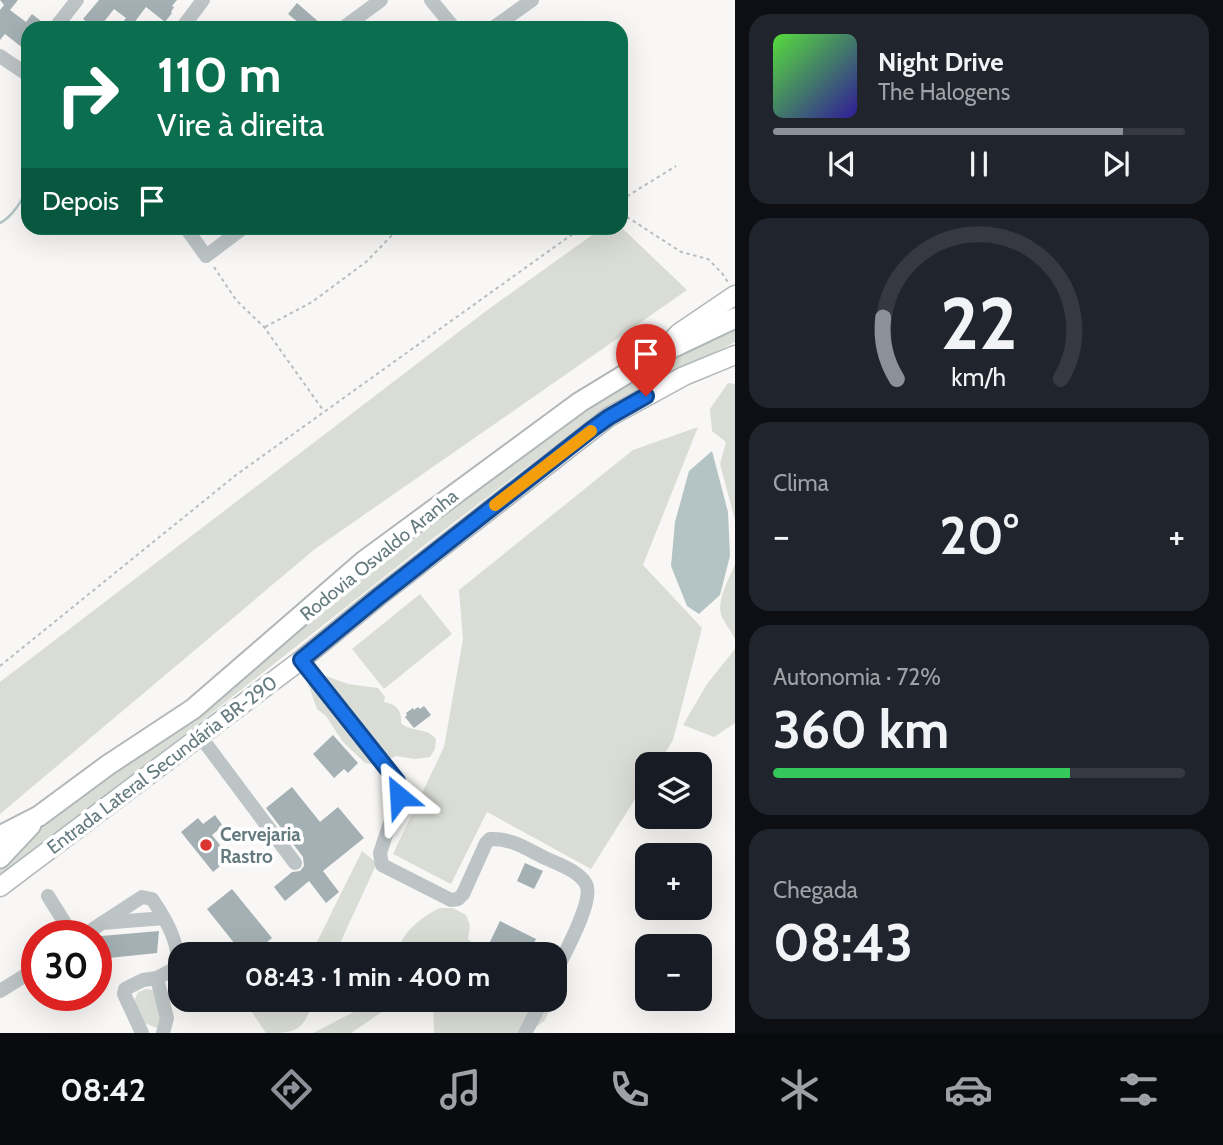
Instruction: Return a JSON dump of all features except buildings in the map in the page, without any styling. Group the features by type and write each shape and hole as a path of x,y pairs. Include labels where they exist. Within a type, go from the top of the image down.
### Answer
{"highway":[{"name":"Rodovia Osvaldo Aranha","path":"0,836 39,816 108,765 193,709 364,561 580,402 657,355 735,318"},
{"name":"Rodovia Osvaldo Aranha","path":"0,858 39,816"}],"main road":[{"path":"657,355 732,289"},
{"name":"Entrada Lateral Secundária BR-290","path":"0,887 301,660 609,417 684,376 735,355"}],"street":[{"path":"60,21 77,0"},
{"path":"187,21 203,0"},
{"path":"352,21 381,0"},
{"path":"504,21 532,0"},
{"path":"435,4 448,21"},
{"path":"0,55 21,66"},
{"path":"191,235 206,256 234,235"},
{"path":"301,660 399,787 399,796 380,853 382,865 450,900 458,899 463,894 486,843 491,839 505,838 563,866 586,883 588,898 567,946"},
{"path":"200,736 295,863"},
{"path":"48,896 63,920"},
{"path":"107,920 142,897 152,899 164,918 178,954 174,969 125,989 124,994 142,1033"},
{"path":"112,922 164,918"},
{"path":"0,991 21,978"},
{"path":"157,978 167,1018 163,1033"},
{"path":"525,1033 536,1012"}],"path":[{"path":"628,196 676,166"},
{"path":"628,218 681,252 708,259 732,289"},
{"path":"264,327 312,302 366,262 392,235"},
{"path":"0,666 236,475 572,235"},
{"path":"206,256 236,300 264,327 323,411"}],"shaded area":[{"path":"628,234 687,290 315,549 0,814 0,682 490,308 592,235"},
{"path":"735,330 735,342 620,399 540,457 0,880 0,865 52,817 513,463 620,389 676,357"},
{"path":"728,383 735,384 735,520 720,464 726,442 712,431 710,409"},
{"path":"698,427 643,565 702,628 673,740 666,752 635,752 635,799 591,869 487,812 451,884 393,854 444,747 463,639 459,590 633,450"},
{"path":"712,451 728,512 730,556 720,595 699,614 687,606 671,566 675,522 689,471"},
{"path":"735,564 735,639 723,619 720,606"},
{"path":"420,594 452,634 384,689 352,649"},
{"path":"735,649 735,723 714,737 683,725 707,684"},
{"path":"323,675 348,684 378,688 385,697 384,702 398,709 401,723 428,733 436,739 435,749 430,757 415,759 396,756 375,765 365,763 343,742 326,716 317,709 307,681"},
{"path":"362,851 377,863 341,942 317,942"},
{"path":"440,908 453,908 466,915 470,925 468,939 472,942 401,942 413,926"},
{"path":"153,990 163,1008 160,1029 144,1023 134,1001 138,992"},
{"path":"252,1012 309,1012 298,1028 266,1033"},
{"path":"354,1012 382,1012 351,1033 313,1033"},
{"path":"433,1012 549,1012 545,1020 529,1033 434,1033"}],"waterway":[{"path":"0,223 17,208 21,201"}],"slow traffic":[{"path":"495,505 591,431"}],"place":[{"name":"Cervejaria Rastro","path":"206,845"}],"route":[{"path":"399,796 397,781 301,660 591,430 646,396"}]}
